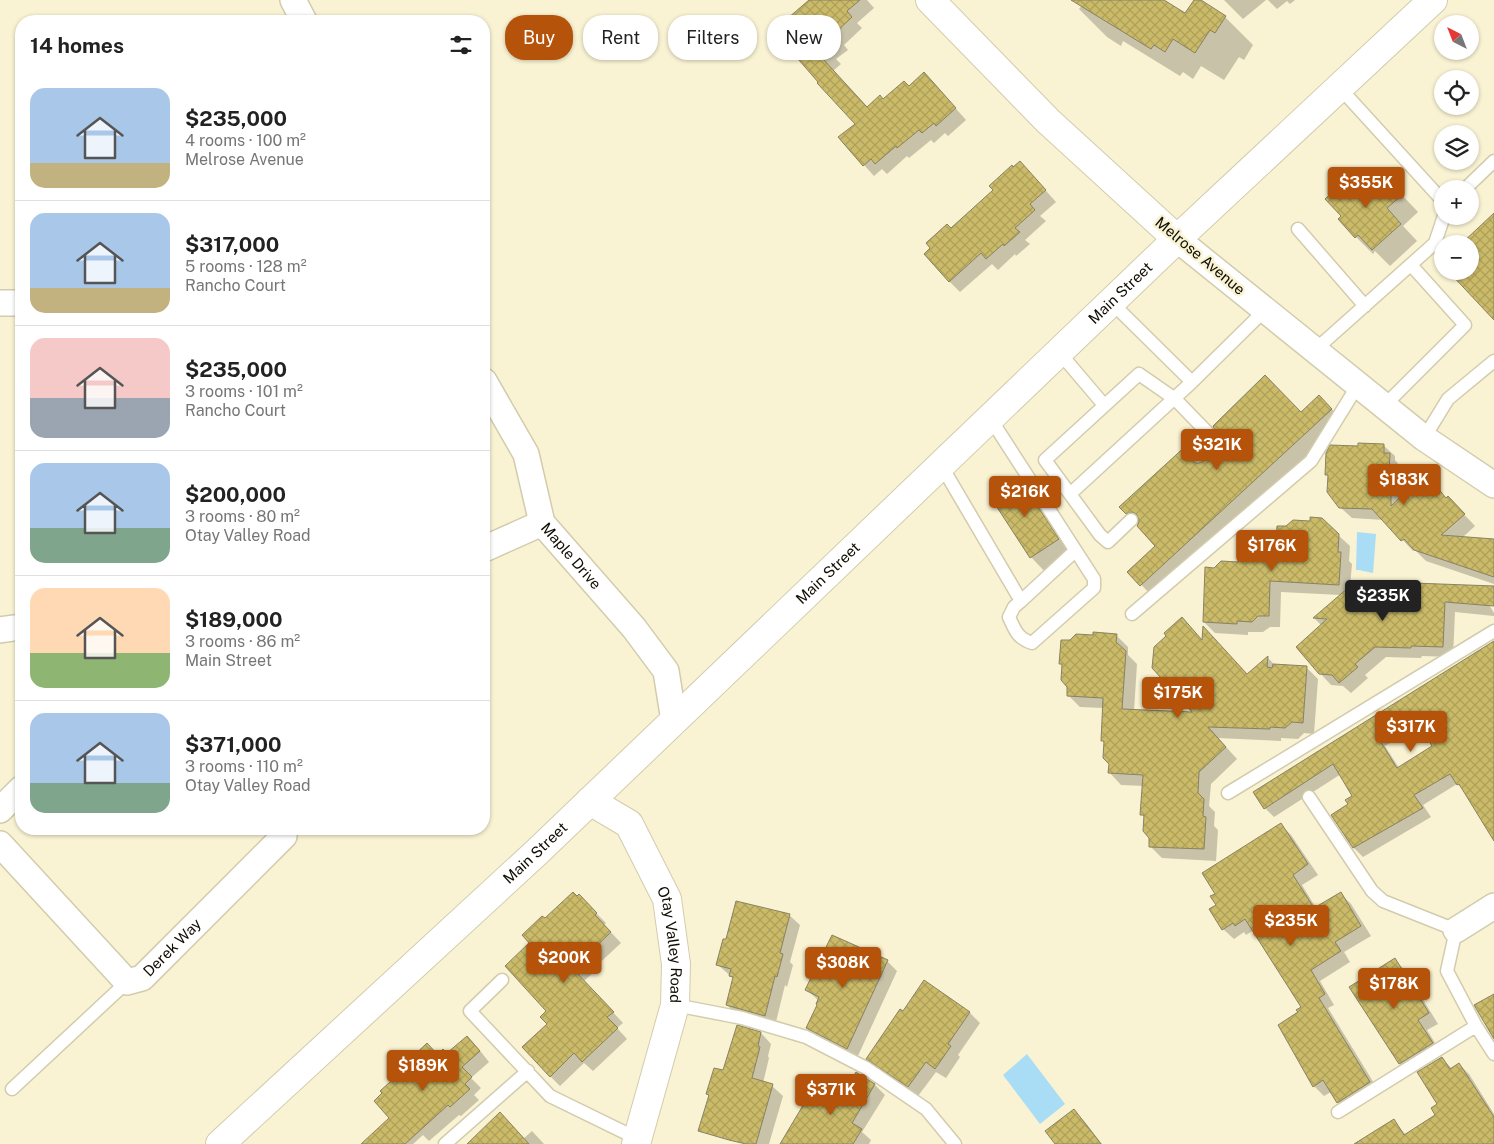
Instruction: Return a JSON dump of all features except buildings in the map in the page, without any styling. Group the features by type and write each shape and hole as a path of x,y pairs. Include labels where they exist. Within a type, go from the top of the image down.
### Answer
{"main road":[{"name":"Melrose Avenue","path":"930,0 1048,121 1177,239"},
{"name":"Main Street","path":"220,1144 537,852 1177,239 1433,0"},
{"name":"Otay Valley Road","path":"590,801 629,824 667,899 676,964 675,1006 637,1141"}],"street":[{"path":"293,0 301,15"},
{"name":"Melrose Avenue","path":"1177,239 1424,438 1494,485"},
{"path":"0,303 15,303"},
{"name":"Maple Drive","path":"490,391 526,454 542,523 634,628 666,671 674,721"},
{"path":"490,547 542,523"},
{"path":"0,630 15,628"},
{"path":"0,810 15,795"},
{"name":"Derek Way","path":"0,844 127,982 142,978 276,835"},
{"path":"1456,930 1494,906"}],"lane":[{"path":"1339,88 1434,191"},
{"path":"1474,180 1494,161"},
{"path":"1315,350 1435,243 1441,225"},
{"path":"1298,229 1365,306"},
{"path":"1384,406 1465,325 1411,265"},
{"path":"1111,302 1192,382"},
{"path":"1070,494 1175,399 1265,310"},
{"path":"1059,352 1104,405"},
{"path":"1424,438 1448,399 1494,361"},
{"path":"1131,520 1108,542 1100,535 1045,460 1139,374 1175,399 1207,432 1210,438 1209,445 1198,455"},
{"path":"1132,614 1311,461 1358,385"},
{"path":"990,418 1094,579 1094,588 1032,643 1023,640 1016,632 1009,617 1014,607 1075,551"},
{"path":"941,465 1021,601"},
{"path":"1228,793 1494,631"},
{"path":"1310,797 1372,891 1383,901 1456,930 1447,971 1476,1026 1494,1054"},
{"path":"502,980 470,1010 550,1096 637,1141"},
{"path":"12,1089 127,982"},
{"path":"675,1006 742,1018 806,1037 866,1068 926,1109 955,1144"},
{"path":"1338,1112 1476,1026"},
{"path":"445,1144 528,1071"}],"water":[{"path":"1357,532 1376,534 1373,573 1356,570"},
{"path":"1027,1054 1065,1104 1040,1124 1003,1075"}]}
